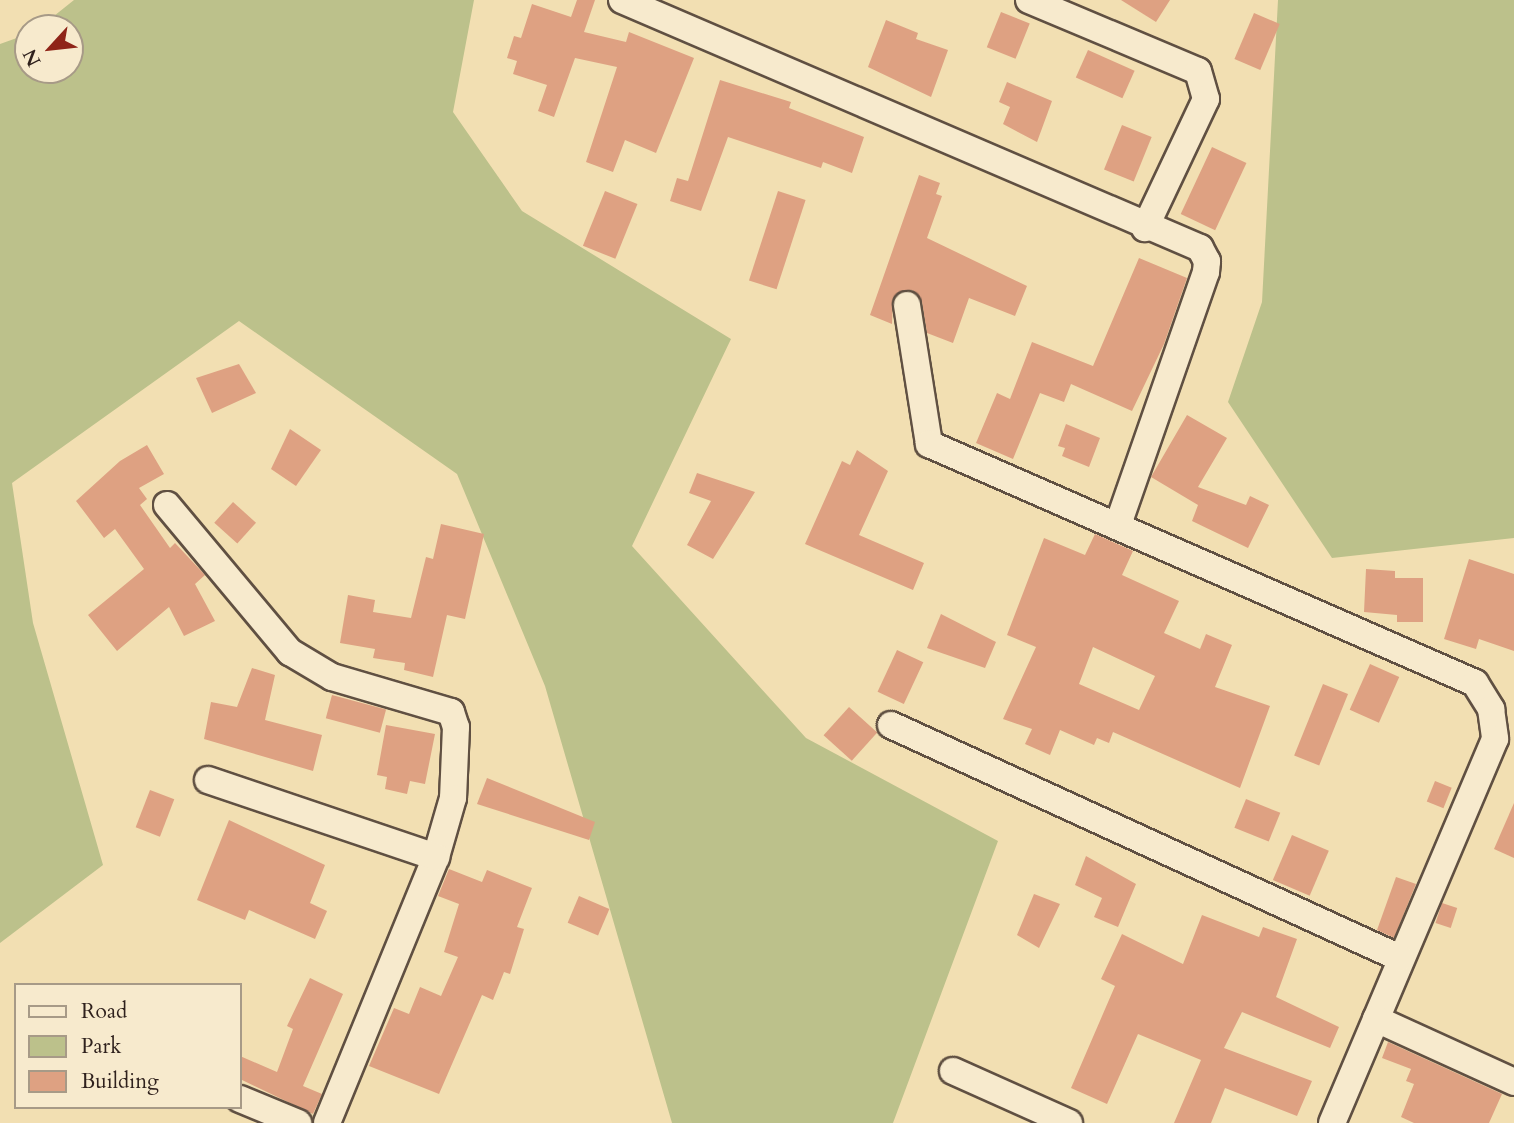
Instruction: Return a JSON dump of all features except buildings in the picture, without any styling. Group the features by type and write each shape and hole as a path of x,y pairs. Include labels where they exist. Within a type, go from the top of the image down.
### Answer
{"street":[{"path":"622,0 1145,228 1200,248 1207,261 1118,525"},
{"path":"1028,0 1198,71 1206,99 1145,228"},
{"path":"906,305 929,444 1475,683 1491,709 1495,739 1399,958 1332,1123"},
{"path":"167,505 290,652 332,677 452,712 456,727 453,799 436,857 327,1123"},
{"path":"891,725 1399,958"},
{"path":"208,779 436,857"},
{"path":"1376,1019 1514,1082"},
{"path":"953,1072 1069,1123"},
{"path":"242,1099 298,1123"}],"green space":[{"path":"74,0 474,0 453,112 522,211 731,339 632,546 806,738 998,841 893,1123 672,1123 545,686 457,474 239,321 12,483 33,623 103,865 0,943 0,44 14,39 14,84 84,84 84,14 56,14"},
{"path":"1278,0 1514,0 1514,538 1332,558 1228,402 1262,302"}]}
